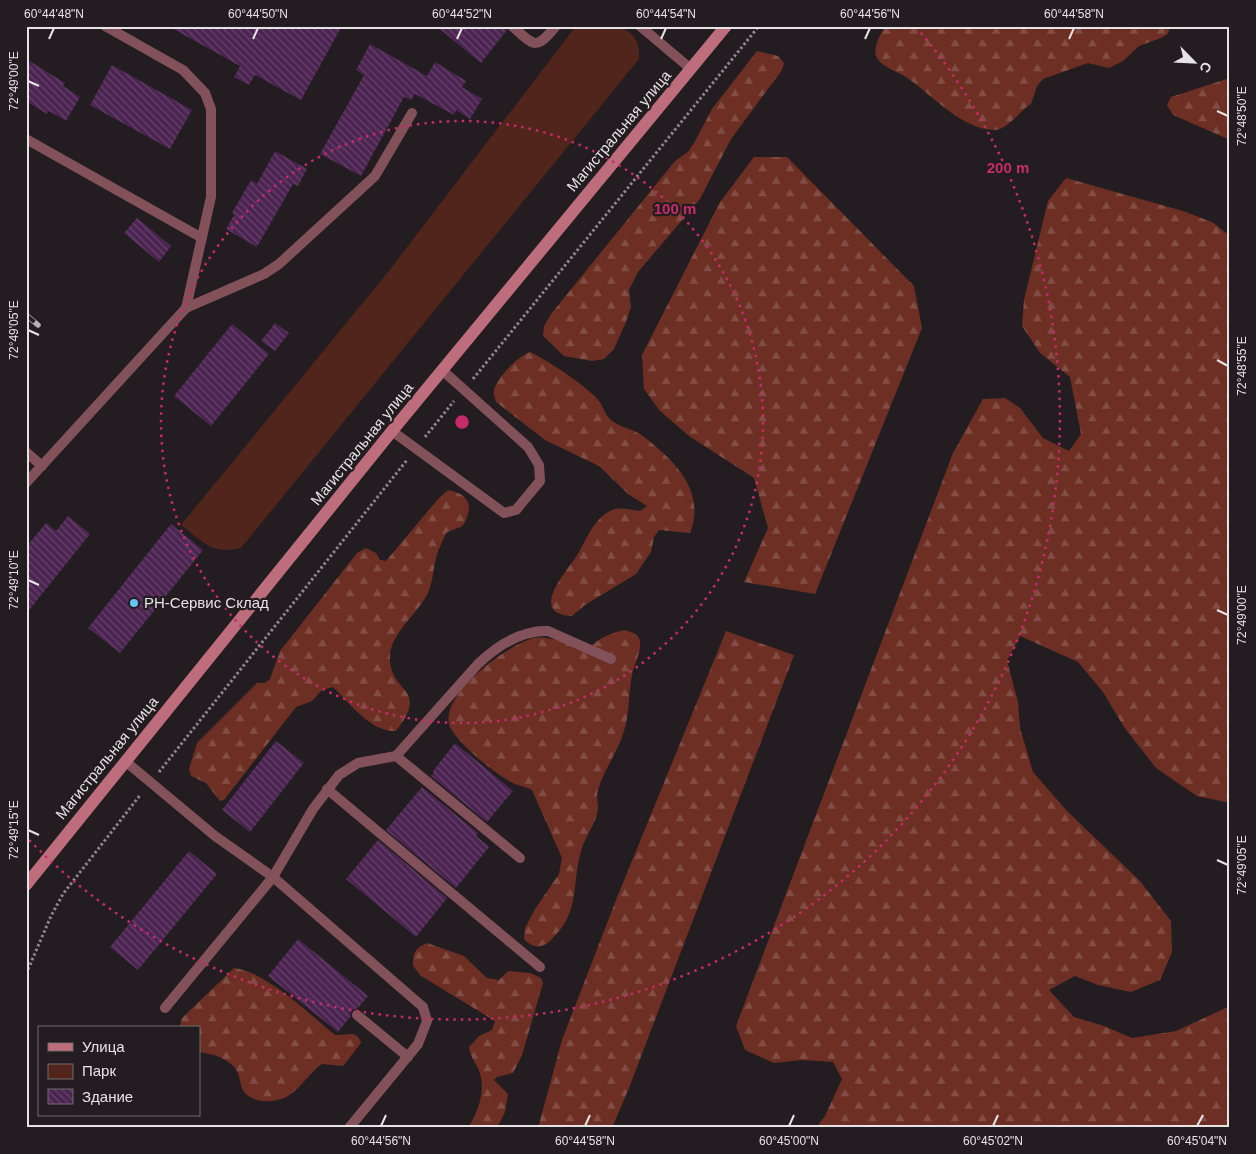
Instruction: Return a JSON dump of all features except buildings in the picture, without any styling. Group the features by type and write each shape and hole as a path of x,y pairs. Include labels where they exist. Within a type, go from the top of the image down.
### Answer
{"main road":[{"name":"Магистральная улица","path":"26,885 392,431 726,26"}],"lane":[{"path":"105,26 183,70 205,93 211,109 211,197 186,308"},
{"path":"512,26 529,41 538,44 556,26"},
{"path":"640,26 691,69"},
{"path":"26,483 186,308 264,274 279,264 375,176 412,113"},
{"path":"26,139 202,238"},
{"path":"392,431 504,513 516,510 540,481 539,465 528,447 442,370"},
{"path":"26,452 42,466"},
{"path":"165,1008 273,877 327,789 348,768 358,763 396,756 478,664 502,644 520,636 538,631 548,631 611,659"},
{"path":"396,756 520,858"},
{"path":"125,761 216,836 273,877 423,1007 427,1021 425,1033 408,1057 348,1128"},
{"path":"327,789 540,966"},
{"path":"357,1015 408,1057"}],"path":[{"path":"26,974 51,916 63,894 464,389 759,26"},
{"path":"26,1123 30,1128"}],"green space":[{"path":"576,26 609,26 628,31 634,37 638,46 639,59 241,548 222,550 202,542 181,525 388,272"},
{"path":"886,26 1170,26 1168,34 1139,46 1123,61 1109,68 1088,63 1043,79 1037,86 1031,104 1004,127 994,130 970,124 958,117 906,77 886,67 877,58 875,50 879,37"},
{"path":"757,51 778,56 784,63 782,70 731,139 700,199 638,272 629,290 631,307 614,349 604,359 592,361 564,356 543,336 544,326 551,314 675,161 688,152 712,109"},
{"path":"1230,78 1230,140 1173,115 1167,105 1171,97"},
{"path":"754,157 787,157 914,286 922,328 815,594 744,582 768,528 754,478 689,436 660,411 644,389 642,355 720,202"},
{"path":"1066,178 1183,211 1212,222 1230,236 1230,803 1197,796 1156,768 1124,727 1103,692 1078,662 1020,636 1007,661 1018,702 1020,728 1033,772 1067,811 1139,880 1171,921 1172,952 1160,980 1131,992 1098,985 1075,976 1049,990 1074,1017 1104,1026 1132,1038 1176,1031 1230,1006 1230,1128 816,1128 825,1116 842,1079 833,1062 802,1060 774,1063 745,1050 736,1026 953,453 983,399 1005,398 1020,408 1043,438 1069,451 1081,434 1070,377 1040,353 1022,326 1024,300 1048,201"},
{"path":"530,352 577,381 594,395 611,420 641,435 671,460 685,479 693,499 694,521 690,533 659,530 654,537 651,552 636,574 585,605 572,616 559,614 553,608 551,601 553,592 598,520 610,511 625,509 640,511 647,506 628,494 599,466 545,440 496,402 494,392 499,380 514,363"},
{"path":"448,490 459,493 466,499 469,511 461,527 446,533 437,555 427,595 399,632 391,649 391,669 395,678 406,691 410,706 396,731 378,727 370,722 333,687 322,690 312,701 296,707 224,800 220,801 206,783 191,776 189,769 197,743 257,683 265,683 270,679 280,651 357,553 366,548 376,553 380,560 386,561 438,499"},
{"path":"624,630 636,635 640,646 632,675 624,731 598,790 597,814 581,851 571,909 567,920 550,941 540,946 533,946 524,939 525,928 535,909 559,874 562,858 532,790 511,782 478,758 451,729 449,716 453,703 476,674 492,661 522,642 540,637 547,638 560,641 585,652 602,638"},
{"path":"726,631 794,655 629,1088 612,1128 538,1128 562,1040 616,900"},
{"path":"427,943 464,956 487,978 499,980 508,971 530,973 541,978 543,983 522,1055 513,1073 497,1077 494,1080 508,1094 505,1112 497,1128 468,1128 478,1107 482,1091 481,1076 469,1047 479,1036 492,1030 495,1021 421,976 413,966 413,958 417,949"},
{"path":"234,968 247,971 274,985 335,1035 351,1034 357,1036 361,1043 343,1066 322,1064 293,1093 277,1100 265,1101 253,1099 244,1092 236,1070 227,1061 218,1056 200,1052 200,1026 180,1026 182,1018"}],"railway":[{"path":"26,315 38,325"}],"place":[{"name":"РН-Сервис Cклад","path":"134,603"}]}
